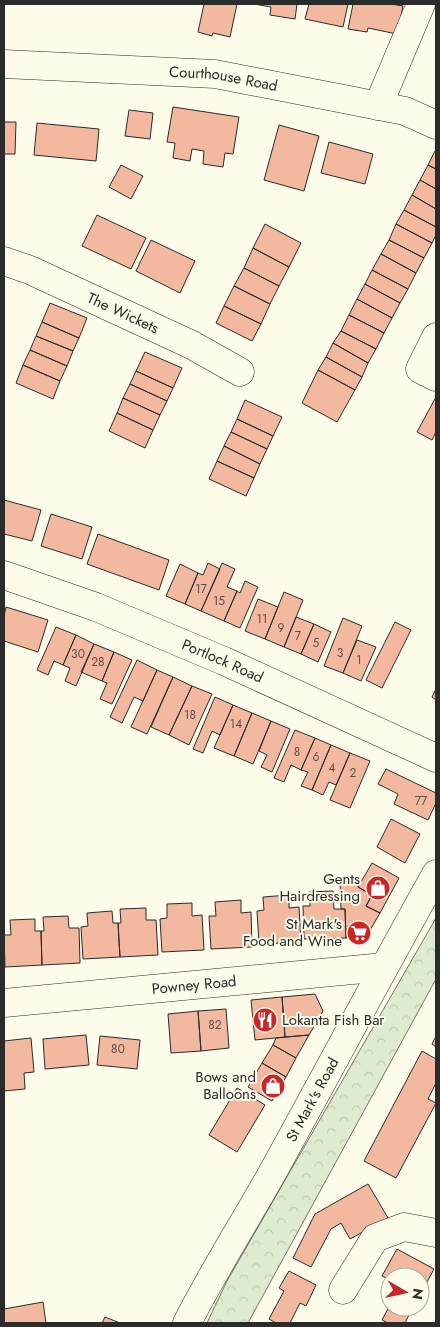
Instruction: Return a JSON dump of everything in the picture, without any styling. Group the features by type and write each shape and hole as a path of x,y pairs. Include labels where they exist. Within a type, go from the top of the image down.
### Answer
{"street":[{"path":"378,106 421,4"},
{"name":"Courthouse Road","path":"4,64 215,74 404,110 436,125"},
{"name":"The Wickets","path":"4,261 30,270 192,344 240,372"},
{"path":"436,338 420,369 436,377"},
{"name":"Portlock Road","path":"4,575 96,608 215,657 436,758"},
{"name":"St Mark's Road","path":"187,1323 209,1280 274,1168 436,874"},
{"name":"Powney Road","path":"4,1003 384,967"},
{"path":"343,1290 375,1238 404,1227 436,1233"}],"green space":[{"path":"436,918 436,979 248,1323 207,1323 227,1281"}],"building":[{"path":"204,4 237,4 230,37 213,33 212,36 198,32"},
{"path":"254,4 297,4 295,19 270,15 271,7"},
{"path":"309,4 348,4 343,27 305,19"},
{"path":"353,4 391,4 403,6 397,34 368,28 367,32 348,29"},
{"path":"173,107 239,117 233,154 225,153 223,167 203,164 204,151 192,149 190,161 173,158 175,143 167,142"},
{"path":"129,110 153,113 150,139 125,136"},
{"path":"4,122 16,122 15,154 4,154"},
{"path":"37,123 99,129 96,161 34,155"},
{"path":"279,125 319,136 304,191 264,180"},
{"path":"329,142 373,154 365,184 321,173"},
{"path":"436,152 436,169 428,165"},
{"path":"121,165 143,176 131,199 109,187"},
{"path":"428,165 436,169 436,189 420,180"},
{"path":"420,180 436,189 436,209 412,195"},
{"path":"412,195 436,209 436,227 404,210"},
{"path":"404,210 436,227 436,235 432,243 396,224"},
{"path":"97,215 146,238 131,269 82,246"},
{"path":"265,224 301,243 289,267 253,248"},
{"path":"396,224 432,243 424,258 389,240"},
{"path":"151,240 195,261 180,293 136,271"},
{"path":"389,240 424,258 416,273 381,254"},
{"path":"253,248 289,267 279,286 244,268"},
{"path":"381,254 416,273 408,289 372,270"},
{"path":"244,268 279,286 270,304 234,286"},
{"path":"372,270 408,289 400,303 365,284"},
{"path":"365,284 400,303 392,318 357,299"},
{"path":"234,286 270,304 261,324 224,306"},
{"path":"357,299 392,318 384,333 349,315"},
{"path":"50,303 87,318 79,338 42,322"},
{"path":"224,306 261,324 252,341 216,323"},
{"path":"349,315 384,333 376,349 341,331"},
{"path":"42,322 79,338 73,351 36,336"},
{"path":"341,331 376,349 368,363 333,343"},
{"path":"36,336 73,351 67,366 30,350"},
{"path":"333,343 368,363 362,377 326,357"},
{"path":"30,350 67,366 60,381 23,365"},
{"path":"145,352 182,368 173,388 136,371"},
{"path":"326,357 362,377 355,390 318,370"},
{"path":"23,365 60,381 53,399 16,383"},
{"path":"318,370 355,390 337,422 302,403"},
{"path":"136,371 173,388 167,401 130,384"},
{"path":"130,384 167,401 160,415 123,398"},
{"path":"436,397 436,432 432,440 417,432"},
{"path":"123,398 160,415 153,430 117,413"},
{"path":"245,400 282,417 273,436 237,419"},
{"path":"117,413 153,430 145,448 109,431"},
{"path":"237,419 273,436 267,449 231,432"},
{"path":"231,432 267,449 260,464 224,446"},
{"path":"224,446 260,464 254,478 217,461"},
{"path":"217,461 254,478 246,496 209,479"},
{"path":"4,500 41,510 32,541 4,534"},
{"path":"51,514 92,527 82,559 41,546"},
{"path":"98,534 169,560 159,590 87,564"},
{"path":"208,563 220,569 201,611 185,604 198,573 203,575"},
{"path":"222,563 235,569 227,587 237,591 224,621 201,611"},
{"path":"180,564 198,573 185,604 166,596"},
{"path":"245,581 258,587 240,628 224,621 237,591 240,593"},
{"path":"284,592 303,600 284,647 265,639"},
{"path":"258,599 278,607 265,639 245,631"},
{"path":"6,607 48,620 38,652 4,641"},
{"path":"296,617 314,624 301,654 284,647"},
{"path":"343,618 362,626 343,673 324,666"},
{"path":"395,622 411,630 382,688 366,680"},
{"path":"314,624 331,632 318,662 301,654"},
{"path":"56,627 76,635 63,665 54,661 48,675 37,670"},
{"path":"76,635 94,644 76,686 65,681 70,668 63,665"},
{"path":"357,640 376,647 361,681 343,673"},
{"path":"94,644 114,652 102,681 81,672"},
{"path":"114,652 132,660 112,704 100,699 107,683 102,681"},
{"path":"137,660 157,670 143,701 134,697 122,723 110,717"},
{"path":"157,670 173,677 147,734 131,727"},
{"path":"173,677 192,686 169,735 151,727"},
{"path":"192,686 212,694 189,745 169,735"},
{"path":"436,689 436,700 432,697"},
{"path":"215,697 233,705 220,735 212,731 203,753 193,749"},
{"path":"233,705 252,713 234,756 214,748"},
{"path":"252,713 271,721 253,764 234,756"},
{"path":"271,721 290,729 272,772 261,767 267,755 259,751"},
{"path":"295,730 315,738 301,770 291,765 284,782 274,778"},
{"path":"315,738 331,745 312,790 301,786 308,772 301,770"},
{"path":"331,745 350,753 336,785 329,782 323,795 312,790"},
{"path":"350,753 370,761 350,808 330,800"},
{"path":"386,769 436,793 436,803 428,820 394,804 398,794 378,784"},
{"path":"391,819 420,834 405,863 377,847"},
{"path":"372,863 399,878 380,913 366,906 372,895 358,887"},
{"path":"358,881 358,887 372,895 366,906 380,913 366,937 346,938 345,909 341,909 340,882"},
{"path":"333,891 334,909 345,909 346,938 304,939 303,906 310,906 309,892"},
{"path":"289,895 289,908 299,907 301,942 259,944 257,911 264,910 263,897"},
{"path":"241,900 241,913 251,912 252,947 211,949 209,916 216,916 215,902"},
{"path":"192,903 192,916 202,915 204,950 162,952 160,919 167,918 167,904"},
{"path":"146,908 146,920 156,920 158,955 120,957 118,923 121,923 120,909"},
{"path":"112,911 113,923 118,923 120,957 83,959 81,927 88,926 87,913"},
{"path":"68,916 69,928 79,928 80,963 42,965 41,931 44,931 43,917"},
{"path":"35,919 35,931 41,931 42,965 5,967 4,935 11,935 10,920"},
{"path":"315,994 323,1011 309,1035 285,1037 282,997"},
{"path":"282,997 285,1037 255,1040 251,1000"},
{"path":"226,1009 229,1048 201,1051 198,1011"},
{"path":"198,1011 201,1051 171,1053 168,1014"},
{"path":"86,1035 89,1065 45,1069 43,1039"},
{"path":"309,1035 296,1058 273,1045 276,1038"},
{"path":"100,1036 140,1040 137,1069 97,1065"},
{"path":"436,1036 436,1047 432,1044"},
{"path":"31,1038 34,1072 24,1073 25,1089 4,1091 4,1041"},
{"path":"273,1045 296,1058 286,1077 262,1063"},
{"path":"422,1051 436,1059 436,1083 428,1099 436,1103 396,1178 364,1161"},
{"path":"262,1063 286,1077 272,1101 248,1087"},
{"path":"237,1088 265,1105 237,1152 209,1135"},
{"path":"368,1184 388,1218 350,1239 341,1223 331,1229 311,1267 293,1258 315,1214"},
{"path":"397,1249 434,1269 430,1276 430,1267 387,1267"},
{"path":"289,1271 316,1285 306,1306 300,1303 290,1323 276,1323 269,1319 284,1291 279,1288"},
{"path":"43,1302 46,1323 4,1323 4,1309"},
{"path":"105,1317 120,1323 102,1323"},
{"path":"384,1317 408,1317 405,1323 388,1323 382,1320"}],"place":[{"name":"Gents Hairdressing","path":"378,888"},
{"name":"St Mark's Food and Wine","path":"359,933"},
{"name":"Lokanta Fish Bar","path":"265,1020"},
{"name":"Bows and Balloons","path":"273,1086"}]}
